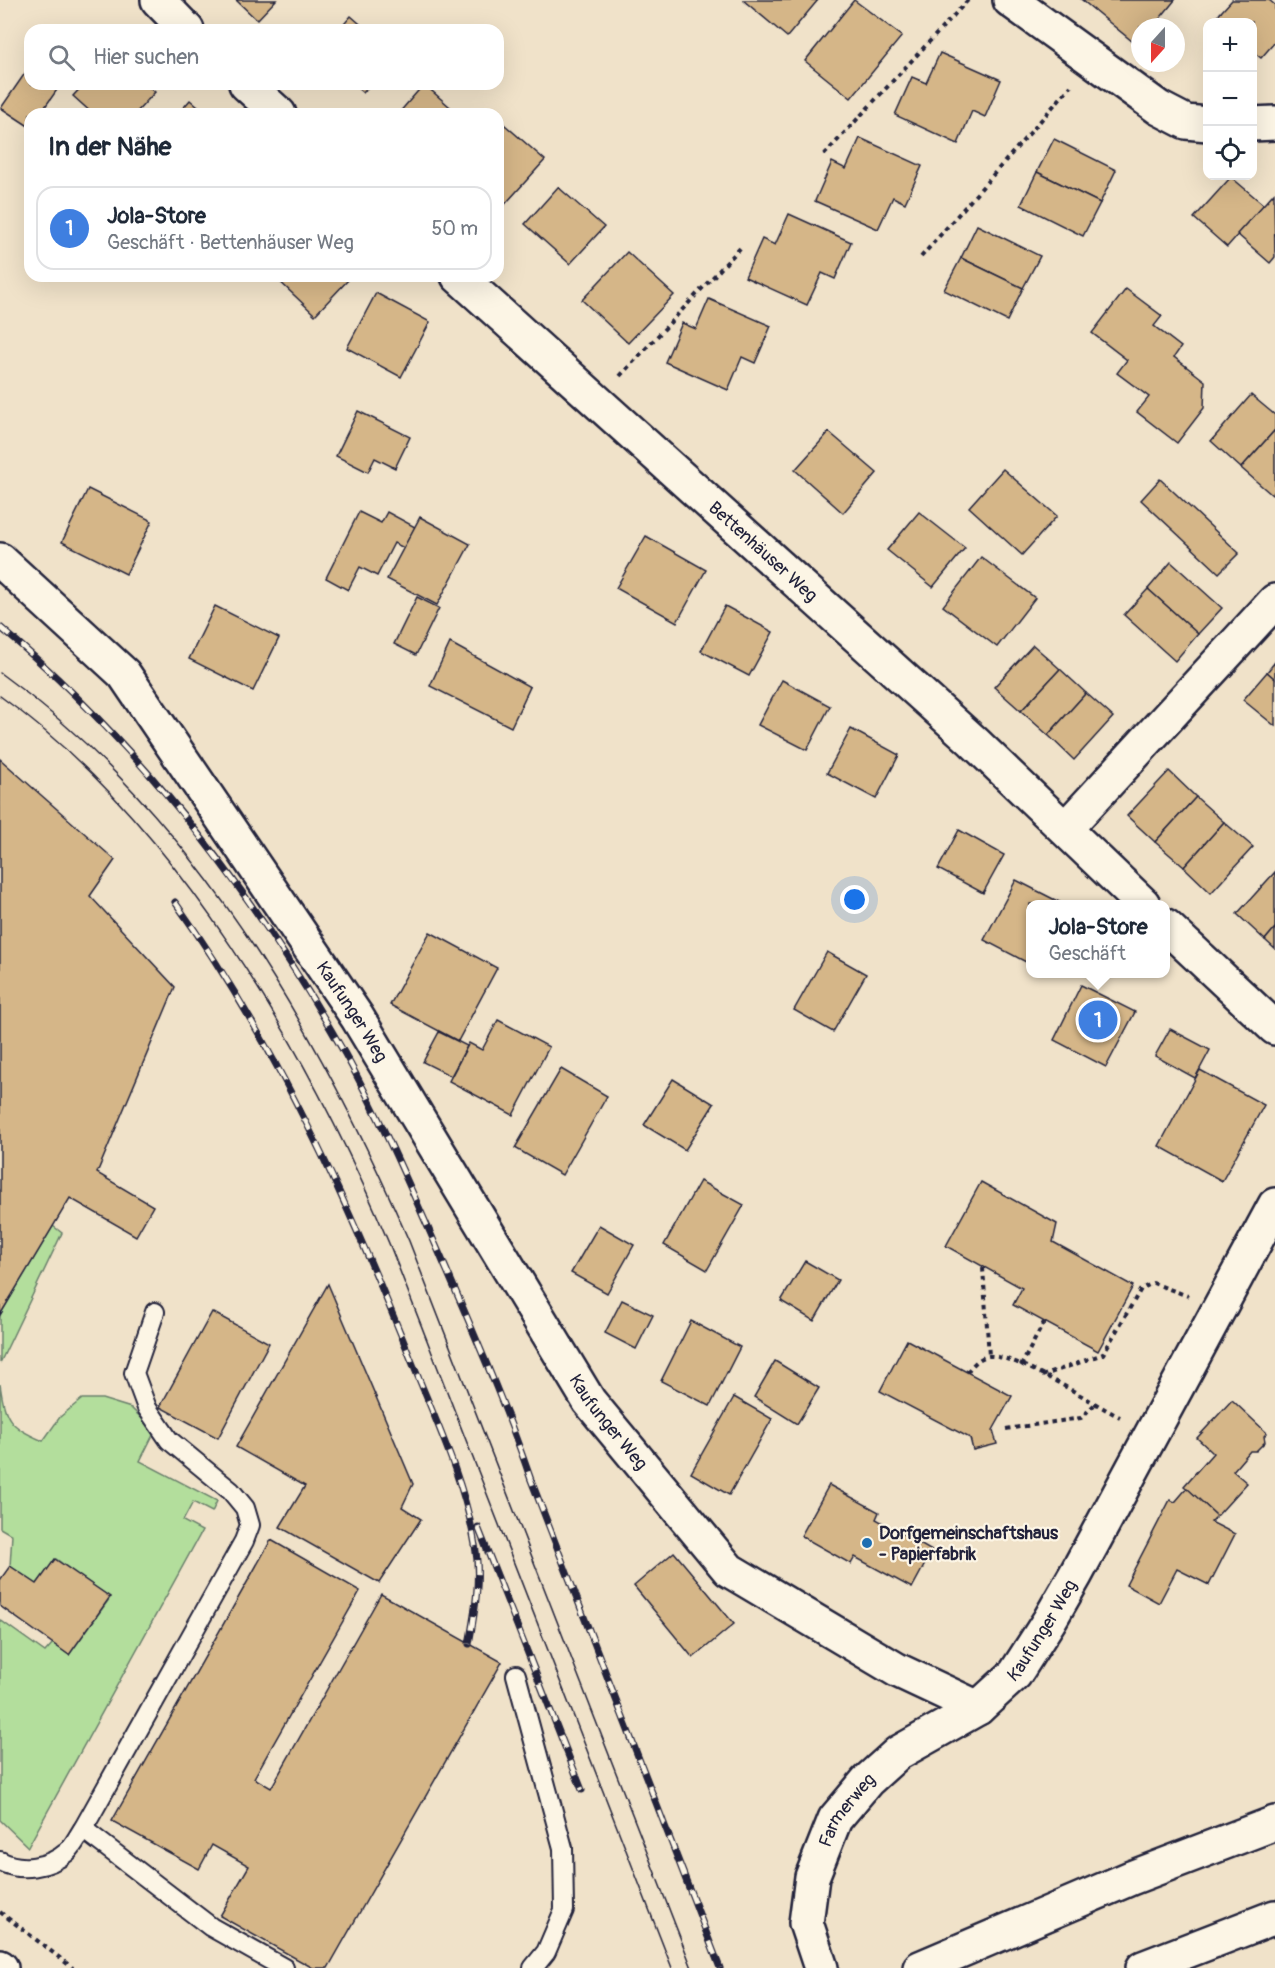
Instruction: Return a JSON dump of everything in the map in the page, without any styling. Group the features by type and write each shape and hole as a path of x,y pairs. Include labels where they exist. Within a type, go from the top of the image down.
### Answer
{"main road":[{"path":"158,0 181,24"},
{"path":"1010,0 1159,108 1186,123 1203,124"},
{"path":"253,90 272,108"},
{"path":"1257,124 1275,123"},
{"name":"Bettenhäuser Weg","path":"465,282 1066,828 1139,900"},
{"name":"Kaufunger Weg","path":"0,560 124,674 357,1017 589,1401 729,1570 897,1670 978,1708 1015,1674 1049,1621 1154,1433 1275,1205"},
{"path":"1066,828 1275,600"},
{"path":"1170,930 1275,1028"},
{"name":"Farmerweg","path":"821,1968 806,1923 812,1876 835,1820 867,1780 898,1753 978,1708"},
{"path":"923,1967 1131,1878 1275,1823"},
{"path":"1143,1968 1275,1917"}],"lane":[{"path":"0,1861 11,1867 44,1866 67,1852 83,1829 250,1525 245,1508 231,1491 169,1440 147,1408 134,1373 155,1312"},
{"path":"516,1675 562,1848 564,1910 546,1952 532,1968"},
{"path":"83,1829 211,1927 284,1968"}],"path":[{"path":"824,155 968,0"},
{"path":"921,257 1094,61"},
{"path":"597,401 743,245"},
{"path":"983,1268 989,1356"},
{"path":"1042,1376 1103,1354 1141,1289 1153,1283 1220,1308"},
{"path":"1021,1366 1044,1322"},
{"path":"967,1372 977,1360 989,1356 1021,1366 1094,1405 1154,1433"},
{"path":"1006,1429 1081,1419 1094,1405"},
{"path":"0,1912 73,1968"}],"green space":[{"path":"53,1226 62,1233 0,1363 0,1315"},
{"path":"0,1384 4,1406 11,1420 23,1431 43,1441 60,1417 82,1399 102,1399 131,1408 155,1431 140,1461 217,1501 212,1512 193,1502 183,1521 202,1531 28,1847 0,1820 0,1620 45,1652 53,1643 69,1655 110,1598 56,1559 37,1584 10,1566 12,1535 0,1528"}],"building":[{"path":"236,0 276,0 257,20"},
{"path":"743,0 818,0 787,37"},
{"path":"854,0 902,36 851,98 805,61"},
{"path":"1082,0 1175,0 1160,18 1131,18 1131,40"},
{"path":"1232,0 1269,0 1275,5 1275,42 1261,58 1257,55 1257,18 1216,18"},
{"path":"351,16 360,24 344,24"},
{"path":"940,53 1001,80 985,117 972,111 958,144 895,115 912,77 926,83"},
{"path":"24,75 24,90 57,90 44,108 24,108 24,123 1,108"},
{"path":"78,90 152,90 155,92 140,108 86,108 73,96"},
{"path":"419,90 431,90 451,108 403,108"},
{"path":"190,100 199,108 183,108"},
{"path":"504,124 545,160 504,205"},
{"path":"860,138 922,166 905,203 893,197 878,229 815,201 832,162 846,169"},
{"path":"1054,139 1116,170 1100,203 1037,172"},
{"path":"1037,172 1100,203 1083,236 1021,205"},
{"path":"1228,180 1235,180 1264,205 1227,247 1194,218"},
{"path":"558,187 604,227 570,264 525,224"},
{"path":"1274,193 1275,257 1270,263 1237,234"},
{"path":"789,214 851,242 835,279 822,273 807,305 745,277 762,239 775,245"},
{"path":"977,225 1040,256 1023,288 961,258"},
{"path":"627,252 674,295 628,343 582,300"},
{"path":"961,258 1023,288 1007,321 944,290"},
{"path":"280,282 346,282 315,315"},
{"path":"1126,289 1162,316 1154,326 1181,347 1174,357 1205,381 1204,408 1177,443 1137,412 1149,397 1117,373 1127,360 1092,333"},
{"path":"376,293 430,322 401,377 347,348"},
{"path":"709,299 771,326 755,363 742,357 728,390 665,362 682,323 696,329"},
{"path":"1251,395 1275,415 1275,430 1241,468 1211,441"},
{"path":"358,411 410,437 395,468 375,458 368,472 336,456"},
{"path":"1275,430 1275,491 1272,495 1241,468"},
{"path":"829,432 877,473 843,513 795,470"},
{"path":"1003,469 1057,516 1022,555 969,507"},
{"path":"1160,479 1239,553 1219,573 1141,500"},
{"path":"88,489 152,521 126,574 62,542"},
{"path":"359,512 381,523 387,512 415,527 404,548 394,543 377,576 360,567 348,590 326,578"},
{"path":"919,512 965,548 933,587 887,550"},
{"path":"420,517 470,544 437,605 387,579"},
{"path":"646,536 706,570 677,622 616,588"},
{"path":"981,557 1035,598 997,647 943,606"},
{"path":"1171,562 1222,608 1198,634 1148,589"},
{"path":"1148,589 1198,634 1175,661 1124,615"},
{"path":"417,597 439,608 416,655 394,644"},
{"path":"215,606 279,638 253,691 189,659"},
{"path":"725,606 773,632 749,676 701,651"},
{"path":"450,643 530,687 511,727 430,686"},
{"path":"1033,645 1060,669 1021,711 994,687"},
{"path":"1275,662 1275,679 1267,672"},
{"path":"1060,669 1086,693 1048,735 1021,711"},
{"path":"1267,672 1275,679 1275,726 1243,700"},
{"path":"782,680 830,706 807,750 758,725"},
{"path":"1086,693 1113,717 1074,760 1048,735"},
{"path":"851,729 899,755 876,799 827,773"},
{"path":"0,759 115,860 90,896 175,987 97,1173 153,1206 136,1236 70,1198 0,1315"},
{"path":"1169,771 1196,797 1155,842 1127,816"},
{"path":"1196,797 1224,822 1184,867 1155,842"},
{"path":"1224,822 1253,847 1211,893 1184,867"},
{"path":"959,830 1004,855 983,893 938,869"},
{"path":"1275,872 1275,928 1265,940 1237,914"},
{"path":"1016,880 1055,900 1026,900 1026,962 984,940"},
{"path":"1275,928 1275,949 1265,940"},
{"path":"430,932 497,968 458,1041 390,1005"},
{"path":"827,952 866,974 833,1032 794,1010"},
{"path":"1081,985 1135,1012 1106,1067 1054,1040"},
{"path":"498,1020 549,1047 513,1115 449,1081 469,1043 482,1050"},
{"path":"1170,1029 1210,1050 1195,1078 1155,1056"},
{"path":"439,1032 467,1046 451,1076 423,1062"},
{"path":"561,1069 607,1096 562,1175 515,1148"},
{"path":"1200,1070 1264,1105 1222,1181 1159,1146"},
{"path":"673,1079 714,1104 685,1150 644,1125"},
{"path":"700,1181 744,1205 707,1270 664,1245"},
{"path":"981,1182 1057,1224 1053,1242 1133,1286 1098,1351 1013,1305 1022,1288 946,1246"},
{"path":"599,1225 634,1245 607,1293 571,1273"},
{"path":"805,1261 838,1280 814,1321 781,1301"},
{"path":"328,1284 413,1484 402,1507 421,1519 379,1583 280,1527 305,1486 236,1447"},
{"path":"622,1300 653,1315 636,1349 605,1333"},
{"path":"212,1312 269,1343 218,1438 160,1407"},
{"path":"691,1321 740,1347 710,1406 661,1381"},
{"path":"907,1340 1012,1396 993,1430 997,1444 973,1450 970,1438 880,1391"},
{"path":"775,1361 819,1388 797,1424 754,1397"},
{"path":"734,1397 772,1419 729,1495 691,1473"},
{"path":"1232,1400 1267,1433 1264,1436 1265,1442 1256,1451 1250,1451 1233,1471 1247,1483 1217,1516 1184,1486 1213,1453 1197,1438"},
{"name":"Dorfgemeinschaftshaus - Papierfabrik","path":"829,1485 879,1512 876,1519 932,1551 912,1588 855,1557 851,1564 801,1536"},
{"path":"1187,1488 1217,1516 1211,1522 1235,1534 1209,1585 1177,1569 1159,1603 1126,1585 1170,1500 1175,1502"},
{"path":"271,1540 360,1591 254,1778 271,1788 381,1594 502,1662 328,1968 313,1968 220,1916 249,1866 212,1845 199,1869 112,1821"},
{"path":"674,1552 734,1624 693,1658 634,1586"},
{"path":"55,1559 110,1597 69,1655 0,1606 0,1580 10,1566 37,1584"}],"tram line":[{"path":"0,673 69,729 132,790 190,857 242,929 290,1004 333,1082 373,1161 409,1241 692,1968"},
{"path":"0,696 64,748 123,807 179,874 230,945 277,1020 320,1097 358,1173 391,1248 672,1968"}],"railway":[{"path":"0,627 100,721 191,825 273,937 345,1054 407,1180 488,1368 720,1968"},
{"path":"175,902 245,1009 305,1120 359,1235 437,1423 456,1471 470,1520 477,1557 475,1607 469,1644"},
{"path":"478,1527 582,1790"}],"place":[{"name":"Jola-Store","path":"1098,1020"},
{"name":"Dorfgemeinschaftshaus - Papierfabrik","path":"867,1543"}]}
